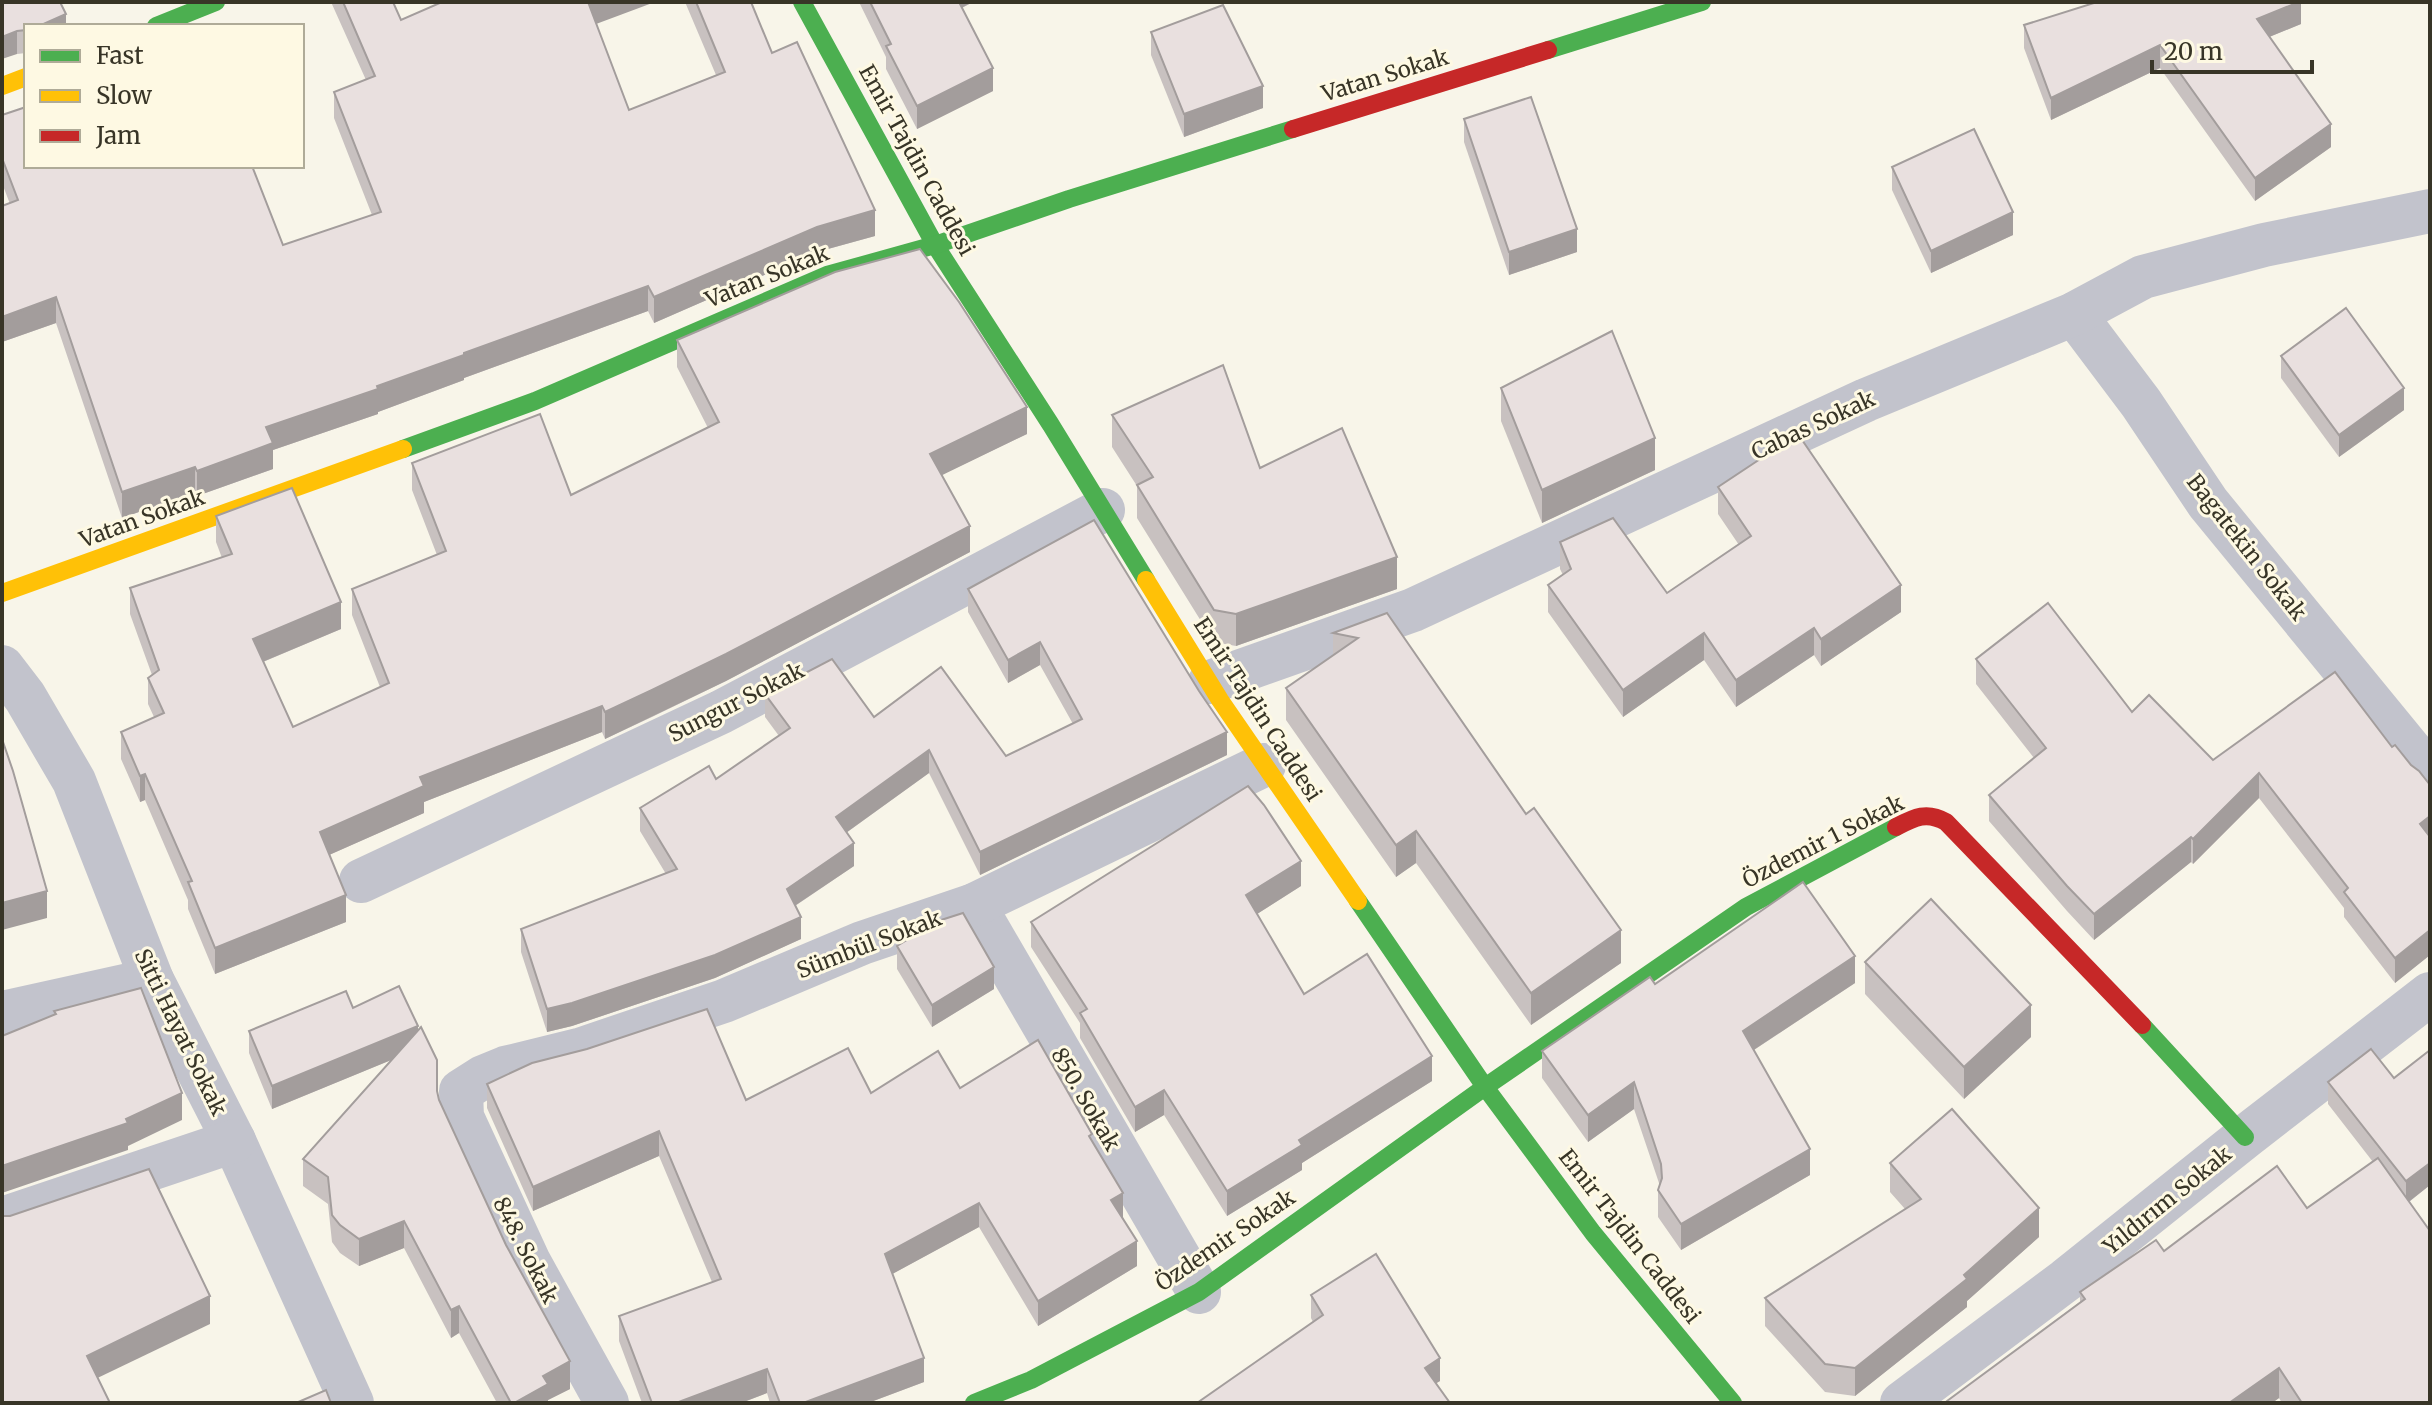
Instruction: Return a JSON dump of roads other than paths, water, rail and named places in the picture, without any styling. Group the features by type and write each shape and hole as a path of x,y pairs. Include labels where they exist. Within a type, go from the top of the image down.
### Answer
{"street":[{"path":"161,24 216,2"},
{"name":"Emir Tajdin Caddesi","path":"802,2 935,245 1264,765 1485,1087 1593,1233 1733,1403"},
{"name":"Vatan Sokak","path":"2,593 535,401 827,275 935,245 1069,199 1702,2"},
{"path":"2,86 24,78"},
{"name":"Cabas Sokak","path":"1210,682 1413,610 1866,400 2074,314 2143,277 2264,245 2430,211"},
{"name":"Bagatekin Sokak","path":"2074,314 2141,403 2208,503 2430,774"},
{"name":"Sungur Sokak","path":"361,881 721,712 1103,510"},
{"name":"Sitti Hayat Sokak","path":"2,667 25,697 74,781 152,980 234,1141 352,1403"},
{"name":"Sümbül Sokak","path":"461,1091 505,1068 579,1050 724,1001 862,943 974,905 1264,765"},
{"name":"Özdemir 1 Sokak","path":"1485,1087 1746,907 1913,818 1934,815 1946,822 2065,944 2245,1137"},
{"name":"850. Sokak","path":"974,905 1199,1292"},
{"path":"2,1013 152,980"},
{"name":"Yıldırım Sokak","path":"1902,1403 2066,1280 2430,994"},
{"name":"Özdemir Sokak","path":"974,1403 1031,1380 1199,1292 1485,1087"},
{"name":"848. Sokak","path":"461,1091 462,1117 523,1247 607,1403"},
{"path":"2,1219 234,1141"}]}
